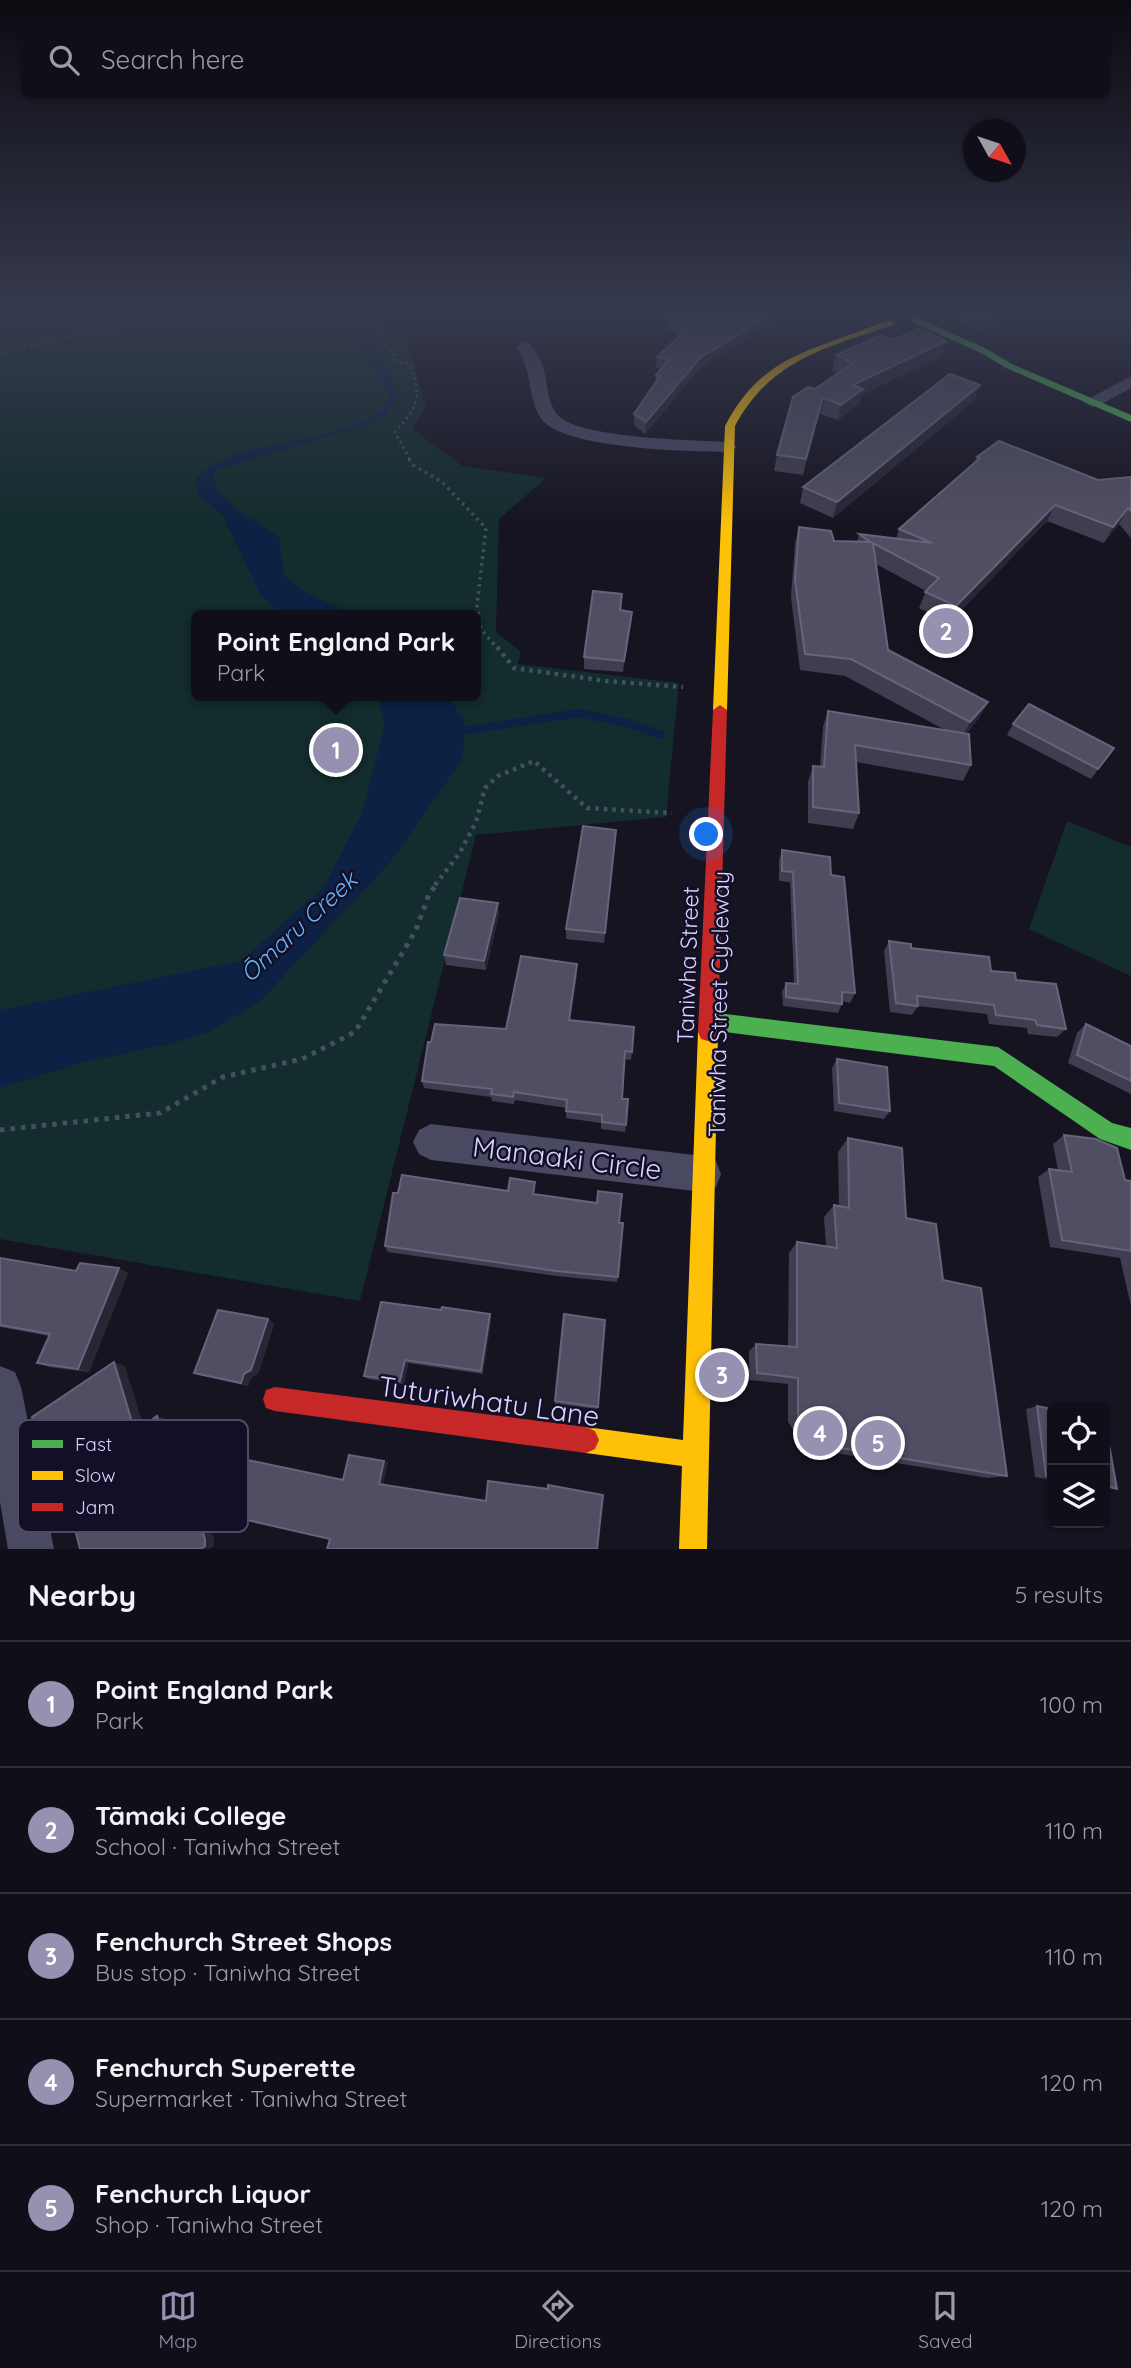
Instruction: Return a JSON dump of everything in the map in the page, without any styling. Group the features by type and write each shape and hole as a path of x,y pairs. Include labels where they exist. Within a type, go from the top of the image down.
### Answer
{"main road":[{"name":"Taniwha Street","path":"693,1549 728,447 734,413 760,380"},
{"path":"1042,380 1131,419"},
{"path":"709,1021 999,1057 1107,1132 1131,1139"},
{"name":"Tuturiwhatu Lane","path":"275,1399 696,1455"}],"street":[{"path":"539,380 549,417 568,430 600,438 728,447"},
{"path":"1092,402 1131,381"},
{"name":"Manaaki Circle","path":"431,1142 703,1174"},
{"path":"0,1387 18,1481"}],"path":[{"path":"414,380 418,407 395,432 412,465 442,482 486,528 478,610"},
{"path":"481,629 514,668 606,681 683,687"},
{"path":"0,1130 160,1113 223,1077 302,1059 355,1032 416,930 429,894 459,854 476,822 485,788 508,771 534,761 587,808 672,813"}],"green space":[{"path":"0,380 418,380 426,407 412,429 463,466 546,478 499,519 496,632 521,652 518,664 679,683 666,817 476,835 360,1301 0,1239"},
{"path":"1067,821 1131,847 1131,976 1029,929"}],"water":[{"path":"381,380 390,380 399,399 385,415 364,426 220,469 213,474 215,484 228,502 279,537 284,576 325,602 346,610 277,610 261,596 223,516 199,494 195,480 214,465 237,455 346,428 369,418 387,404 388,394"},
{"name":"Ōmaru Creek","path":"379,701 451,701 464,721 463,758 392,860 261,1000 211,1031 173,1043 80,1063 0,1088 0,1010 241,961 325,886 362,813 385,725"}],"building":[{"path":"657,380 681,380 646,422 634,414"},
{"path":"828,380 863,380 853,385 863,389 841,405 825,398 822,400 806,459 777,455 793,397 808,387 815,389"},
{"path":"942,380 967,380 980,385 837,502 803,487"},
{"path":"999,441 1098,480 1131,477 1131,511 1128,508 1113,527 1055,505 956,606 925,592 939,578 873,543 888,650 988,702 970,722 851,659 805,654 795,580 799,527 831,531 834,541 870,542 859,534 932,543 899,529 980,458 977,457"},
{"path":"593,591 622,594 620,610 632,612 624,661 584,657"},
{"path":"1029,704 1114,748 1098,769 1013,724"},
{"path":"828,711 969,734 971,765 855,745 859,813 813,807 813,766 824,767"},
{"path":"583,826 616,830 605,933 566,929"},
{"path":"782,850 830,857 831,875 844,877 855,993 842,992 842,1004 786,997 786,983 798,984 793,872 782,871"},
{"path":"460,898 498,903 484,961 444,955"},
{"path":"889,941 911,944 911,948 989,957 991,971 1015,973 1016,980 1056,984 1066,1029 1037,1025 1035,1020 996,1015 994,1005 917,996 918,1006 896,1003"},
{"path":"521,956 577,964 569,1020 634,1027 632,1052 625,1051 622,1099 628,1099 626,1125 602,1122 602,1115 566,1111 567,1100 514,1092 513,1097 491,1094 492,1089 422,1081 428,1042 431,1042 435,1024 506,1029"},
{"path":"1086,1024 1131,1046 1131,1081 1077,1055"},
{"path":"837,1059 887,1067 890,1111 839,1103"},
{"path":"1064,1135 1096,1139 1117,1148 1125,1180 1131,1181 1131,1251 1062,1240 1049,1169 1072,1172"},
{"path":"848,1138 902,1148 906,1218 936,1224 943,1280 981,1288 1007,1476 816,1444 798,1417 798,1378 757,1373 756,1344 797,1347 797,1242 837,1248 834,1205 849,1208"},
{"path":"402,1175 508,1191 510,1178 535,1182 533,1194 597,1203 598,1191 622,1194 619,1223 623,1223 618,1277 556,1271 385,1246 393,1193 398,1193"},
{"path":"0,1258 76,1271 80,1263 119,1268 78,1369 37,1363 50,1334 0,1325"},
{"path":"381,1302 490,1314 481,1371 405,1360 400,1381 364,1376"},
{"path":"218,1310 268,1319 251,1370 244,1374 241,1383 194,1373"},
{"path":"564,1314 605,1320 598,1407 555,1401"},
{"path":"114,1362 131,1420 33,1420 32,1417"},
{"path":"1037,1406 1047,1408 1046,1476"},
{"path":"1110,1450 1117,1489 1110,1487"},
{"path":"349,1455 384,1461 379,1484 486,1501 488,1481 548,1489 548,1485 603,1495 597,1549 327,1549 330,1539 248,1520 248,1460 343,1480"},
{"path":"76,1532 203,1532 205,1539 205,1546 201,1549 80,1549"}],"waterway":[{"path":"455,732 579,713 632,724 661,735"}],"traffic: fast":[{"path":"1042,380 1131,419"},
{"path":"709,1021 998,1057 1107,1132 1131,1139"}],"traffic: slow":[{"path":"720,710 730,426 751,392 763,380"},
{"path":"693,1549 708,1032"},
{"path":"586,1440 696,1455"}],"traffic: jam":[{"path":"708,1032 720,710"},
{"path":"275,1399 586,1440"}],"place":[{"name":"Tāmaki College","path":"946,631"},
{"name":"Point England Park","path":"336,750"},
{"name":"Fenchurch Street Shops","path":"722,1375"},
{"name":"Fenchurch Superette","path":"820,1433"},
{"name":"Fenchurch Liquor","path":"878,1443"}]}
